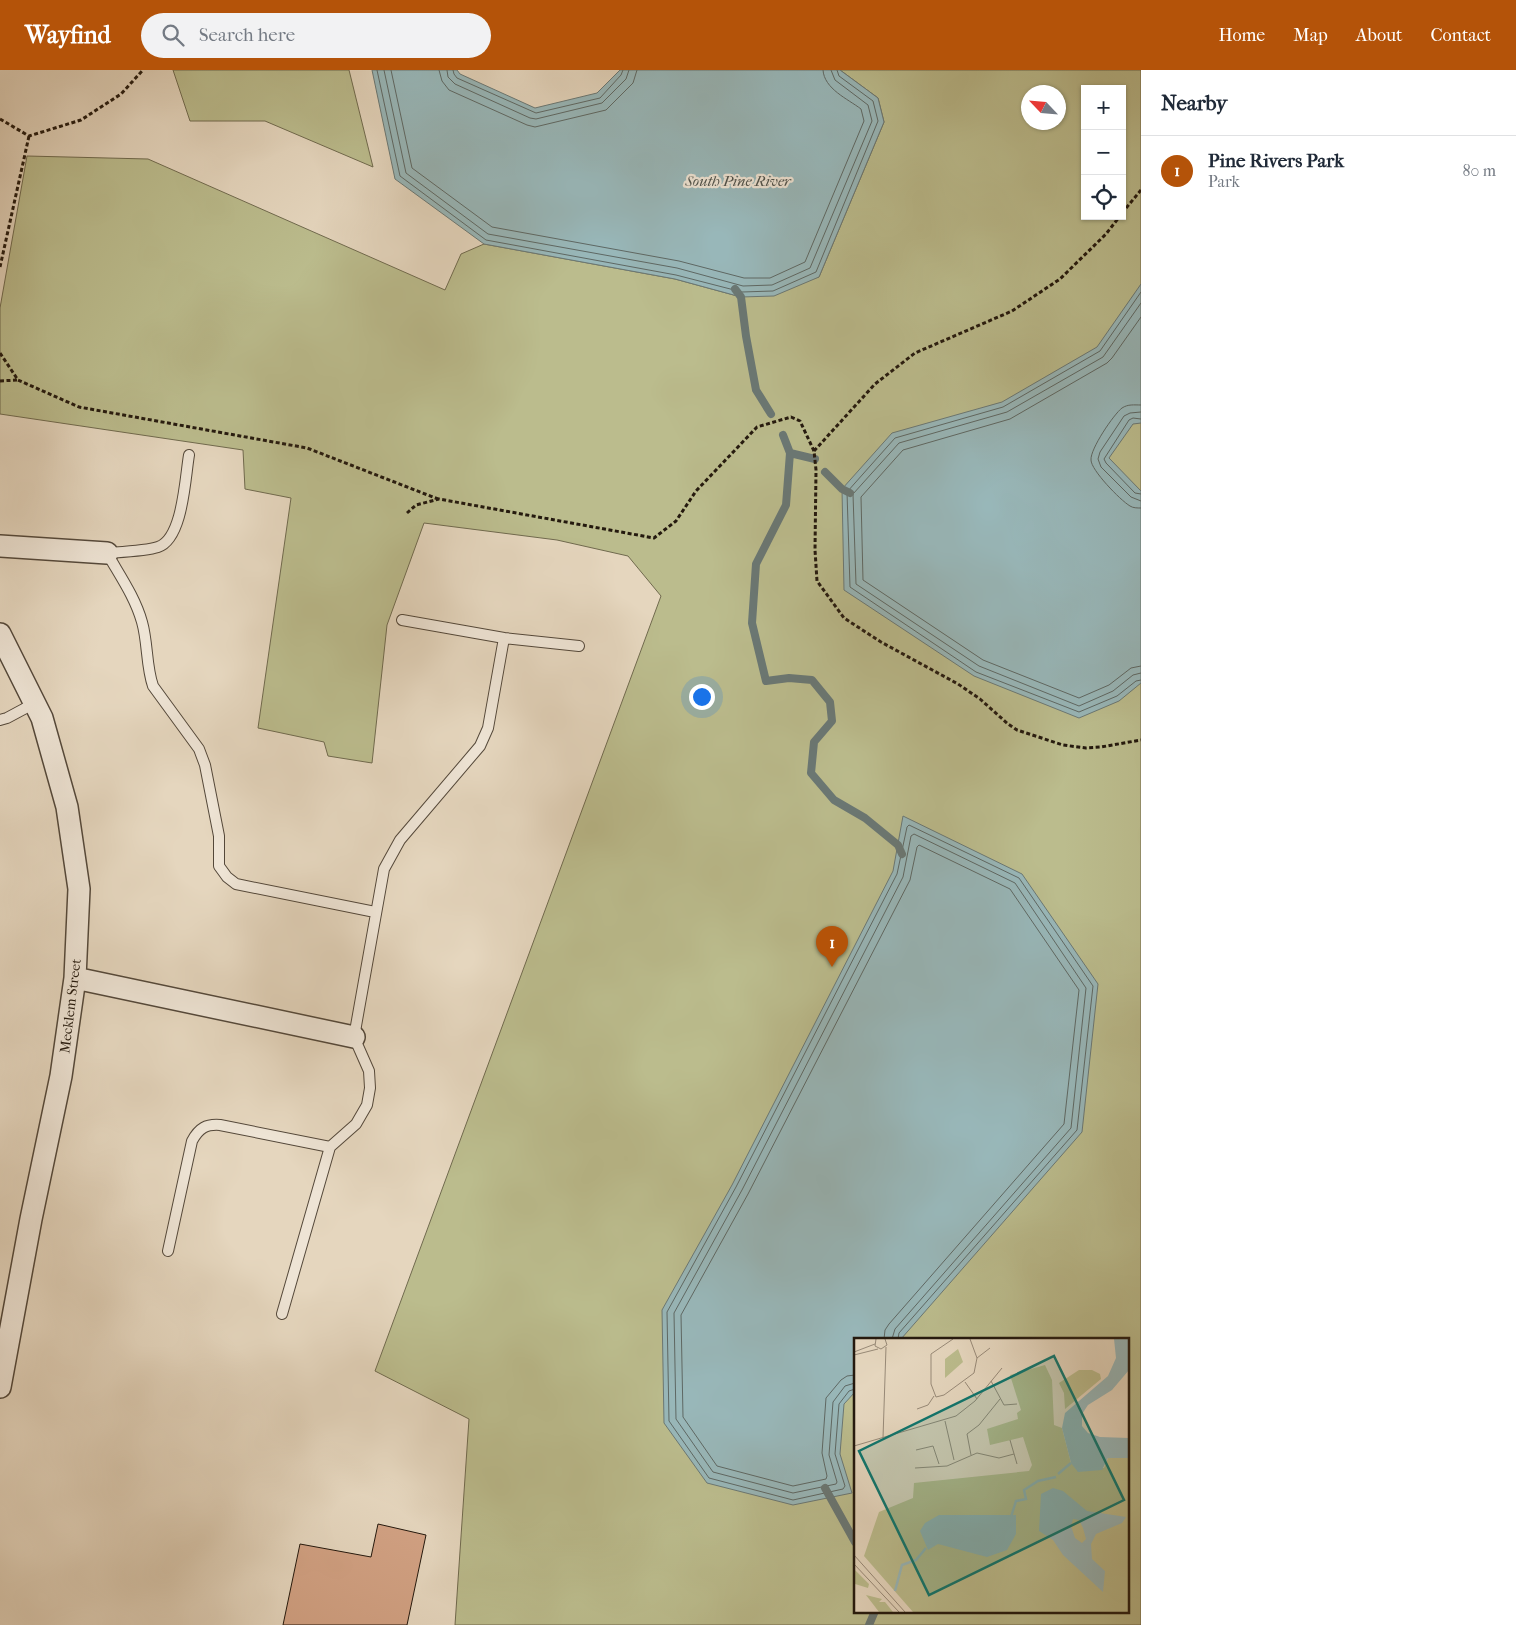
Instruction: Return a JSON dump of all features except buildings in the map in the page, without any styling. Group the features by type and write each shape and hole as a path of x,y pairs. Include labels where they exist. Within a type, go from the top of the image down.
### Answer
{"street":[{"path":"0,546 107,553"},
{"name":"Mecklem Street","path":"0,634 42,718 68,816 79,889 75,978 61,1076 33,1210 0,1387"},
{"path":"75,978 354,1037"}],"lane":[{"path":"189,455 179,521 171,537 159,547 107,553 134,599 142,623 153,686 199,748 205,765 219,836 219,866 227,877 236,884 246,887 375,912"},
{"path":"402,620 504,638 579,646"},
{"path":"282,1314 330,1147 356,1124 367,1105 370,1088 368,1071 354,1037 384,869 400,840 480,746 488,728 504,638"},
{"path":"0,720 35,703"},
{"path":"168,1251 192,1141 197,1130 209,1124 220,1125 330,1147"}],"path":[{"path":"0,119 29,136 81,120 121,94 143,70"},
{"path":"0,267 29,136"},
{"path":"1126,208 1141,190"},
{"path":"814,451 875,384 915,353 1012,311 1060,279 1106,234 1117,220"},
{"path":"0,353 18,380"},
{"path":"0,381 18,380 79,407 307,448 438,499 654,538 676,521 696,491 757,427 791,417 800,421 814,451 816,470 815,550 817,580 844,618 881,642 980,698 1017,730 1063,745 1086,748 1141,740"},
{"path":"408,513 416,505 438,499"}],"green space":[{"path":"173,70 349,70 373,167 265,121 190,121"},
{"path":"840,70 1141,70 1141,1625 455,1625 469,1419 375,1371 661,596 628,556 557,540 424,523 387,625 372,763 328,756 324,742 258,728 291,498 245,489 243,450 0,414 0,308 27,156 148,159 445,290 461,254 484,244 675,279 741,297 819,277 884,122 878,98"}],"water":[{"name":"South Pine River","path":"372,70 457,70 460,74 535,108 597,93 620,70 840,70 878,98 884,122 819,277 774,296 741,297 675,279 484,244 395,179"},
{"path":"1141,284 1141,423 1133,424 1109,458 1141,491 1141,683 1119,701 1079,718 974,676 844,590 842,489 892,433 1002,402 1097,347"},
{"path":"903,816 1022,874 1098,984 1082,1132 902,1338 854,1338 854,1393 844,1404 840,1454 852,1493 793,1505 707,1483 664,1423 662,1310 732,1185 893,871"}],"waterway":[{"path":"735,289 741,297 756,390 771,414"},
{"path":"783,435 790,453 786,505 756,564 752,623 766,681 789,678 812,680 830,702 832,721 814,742 811,773 834,800 865,818 898,845 902,854"},
{"path":"790,453 815,459"},
{"path":"825,472 842,489 850,493"},
{"path":"825,1488 854,1540"},
{"path":"869,1625 875,1612"}],"place":[{"name":"Pine Rivers Park","path":"832,967"}]}
